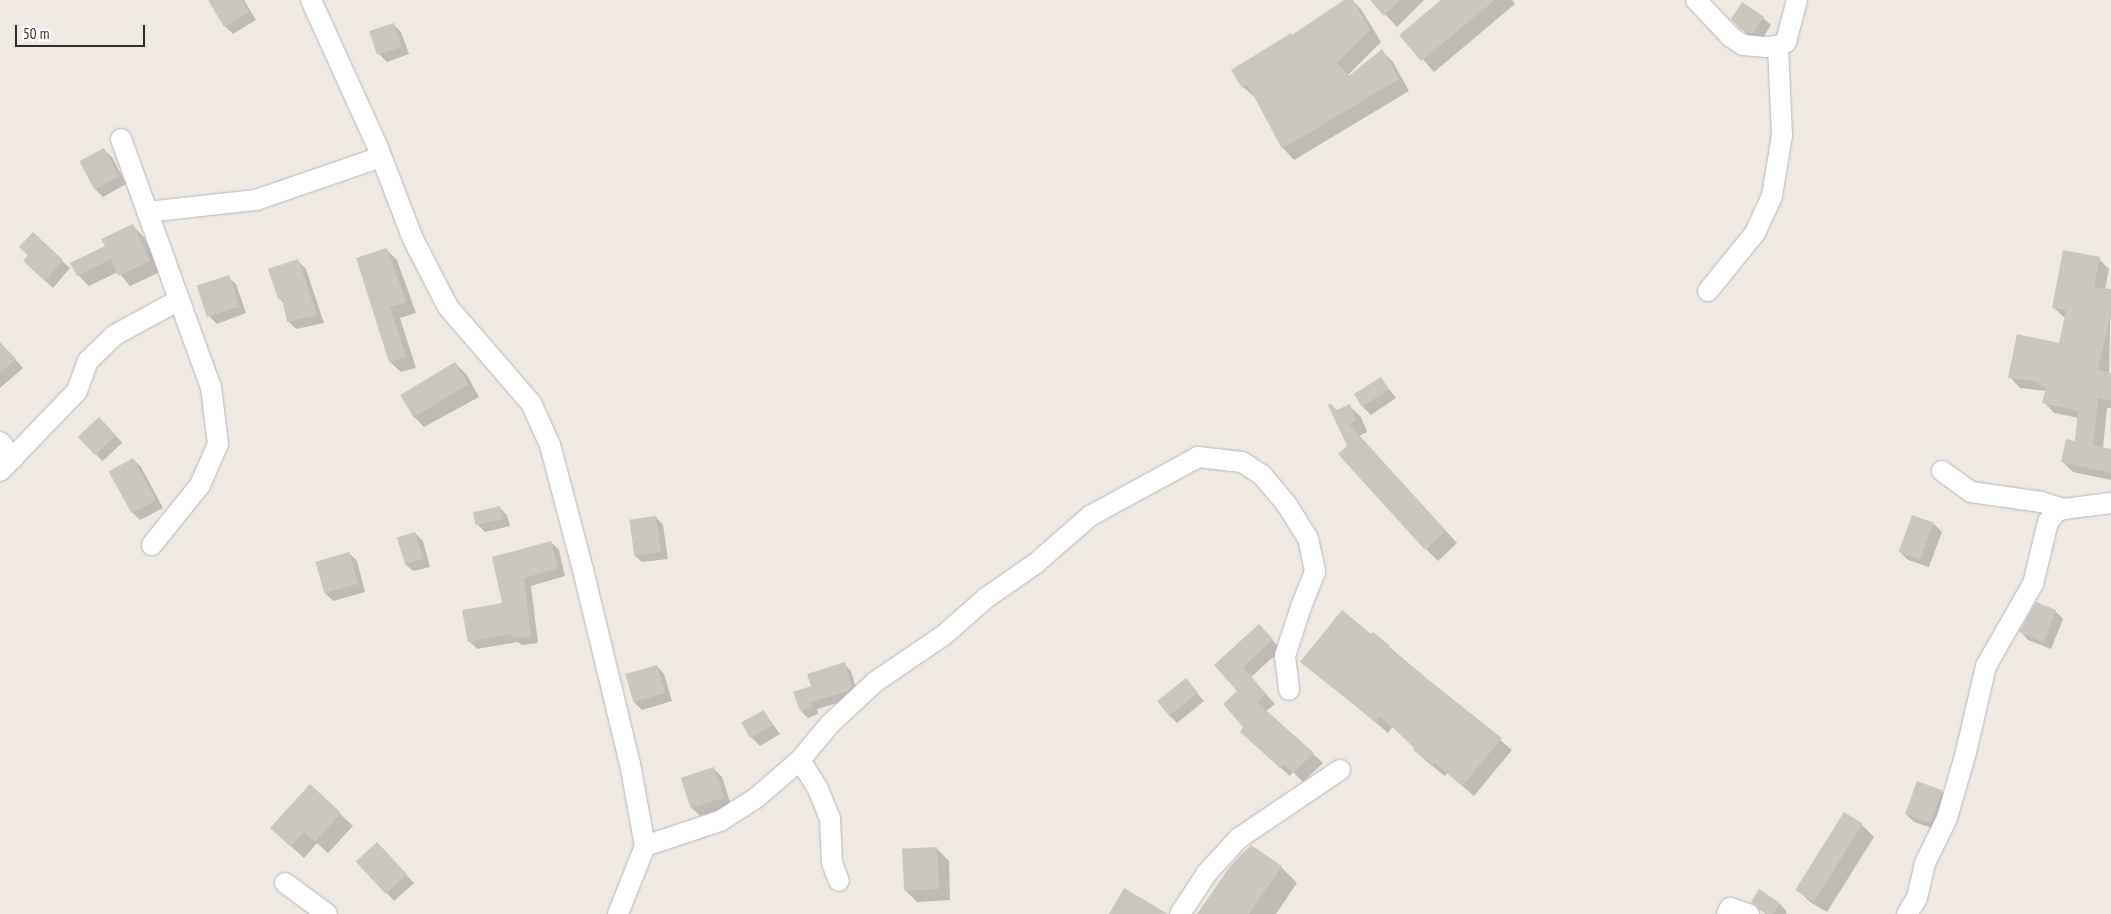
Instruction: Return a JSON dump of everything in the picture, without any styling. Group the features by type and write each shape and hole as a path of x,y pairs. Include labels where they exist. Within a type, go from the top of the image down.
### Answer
{"street":[{"path":"311,0 382,157 413,239 448,306 531,403 550,445 583,570 630,764 645,846 618,914"},
{"path":"1696,0 1731,37 1743,45 1778,46 1786,42 1797,0"},
{"path":"1708,291 1756,233 1772,196 1782,135 1778,46"},
{"path":"121,139 212,387 218,444 200,485 152,545"},
{"path":"147,212 256,200 382,157"},
{"path":"6,464 77,391 88,361 115,335 179,300"},
{"path":"0,442 6,464"},
{"path":"645,846 720,821 756,798 800,760 830,724 875,682 944,635 986,598 1035,564 1090,516 1198,457 1242,462 1262,475 1287,505 1308,538 1316,572 1301,607 1285,656 1289,690"},
{"path":"1942,470 1971,492 2041,502 2064,509"},
{"path":"1907,914 1917,898 1926,863 1947,818 1966,752 1986,666 2033,584 2048,522 2056,512 2064,509 2111,503"},
{"path":"800,760 818,788 830,818 832,863 839,881"},
{"path":"1180,914 1207,873 1239,838 1340,770"},
{"path":"285,883 327,914"},
{"path":"1727,914 1730,908 1750,914"}],"building":[{"path":"208,0 242,0 249,12 224,27"},
{"path":"1344,0 1353,0 1370,30 1337,63 1349,76 1382,49 1399,79 1282,149 1248,85 1242,88 1231,70 1291,33 1292,35"},
{"path":"1370,0 1400,0 1384,16"},
{"path":"1441,0 1495,0 1421,61 1399,35"},
{"path":"1742,2 1764,17 1752,34 1739,28 1731,19"},
{"path":"394,23 402,47 377,55 369,31"},
{"path":"104,148 119,176 94,189 79,161"},
{"path":"133,224 150,261 118,276 111,259 77,276 70,263 105,246 101,239"},
{"path":"33,232 63,260 45,281 23,261 28,255 19,247"},
{"path":"387,248 406,302 390,307 406,357 389,362 356,258"},
{"path":"2063,250 2100,257 2094,287 2111,289 2111,314 2098,370 2111,373 2111,401 2098,398 2093,445 2111,449 2111,473 2061,462 2066,439 2075,441 2078,411 2042,403 2046,387 2038,385 2039,382 2008,378 2017,334 2059,343 2066,310 2052,308"},
{"path":"298,259 317,315 287,322 282,298 278,299 268,269"},
{"path":"229,275 239,306 207,317 197,286"},
{"path":"0,342 16,359 0,373"},
{"path":"455,362 468,384 414,417 400,395"},
{"path":"1381,377 1389,390 1362,407 1354,394"},
{"path":"1330,403 1337,410 1350,404 1356,420 1349,424 1446,531 1425,550 1338,454 1347,446 1328,405"},
{"path":"99,417 116,435 95,455 78,437"},
{"path":"133,458 156,500 132,514 109,472"},
{"path":"500,506 503,519 476,525 473,512"},
{"path":"1912,515 1934,523 1920,560 1899,552"},
{"path":"656,516 661,552 634,555 629,520"},
{"path":"415,532 423,559 405,564 397,538"},
{"path":"551,541 558,568 524,578 531,636 513,638 512,634 468,642 462,610 502,603 492,557"},
{"path":"349,552 358,584 324,593 315,562"},
{"path":"2036,602 2056,610 2044,642 2019,632"},
{"path":"1342,610 1371,634 1373,632 1390,646 1388,648 1502,738 1462,786 1435,763 1433,765 1413,750 1415,748 1380,716 1376,722 1300,662"},
{"path":"1259,624 1273,639 1243,667 1266,694 1257,702 1314,753 1293,773 1284,764 1280,768 1240,732 1243,727 1223,704 1237,691 1214,665"},
{"path":"845,662 852,687 848,691 811,702 812,707 800,711 793,692 811,686 807,674"},
{"path":"657,665 665,693 633,702 625,674"},
{"path":"1186,678 1198,693 1169,716 1157,701"},
{"path":"764,710 773,726 750,738 741,723"},
{"path":"714,767 724,797 691,808 681,778"},
{"path":"1917,781 1942,790 1930,823 1905,814"},
{"path":"310,784 341,813 315,842 304,832 291,847 270,828"},
{"path":"1844,812 1863,824 1814,902 1795,890"},
{"path":"377,842 407,874 386,894 356,862"},
{"path":"1251,845 1282,866 1249,914 1197,914 1231,865"},
{"path":"937,847 939,889 904,891 902,849"},
{"path":"1124,888 1168,914 1109,914"},
{"path":"1759,889 1780,903 1773,914 1766,914 1751,902"}]}
